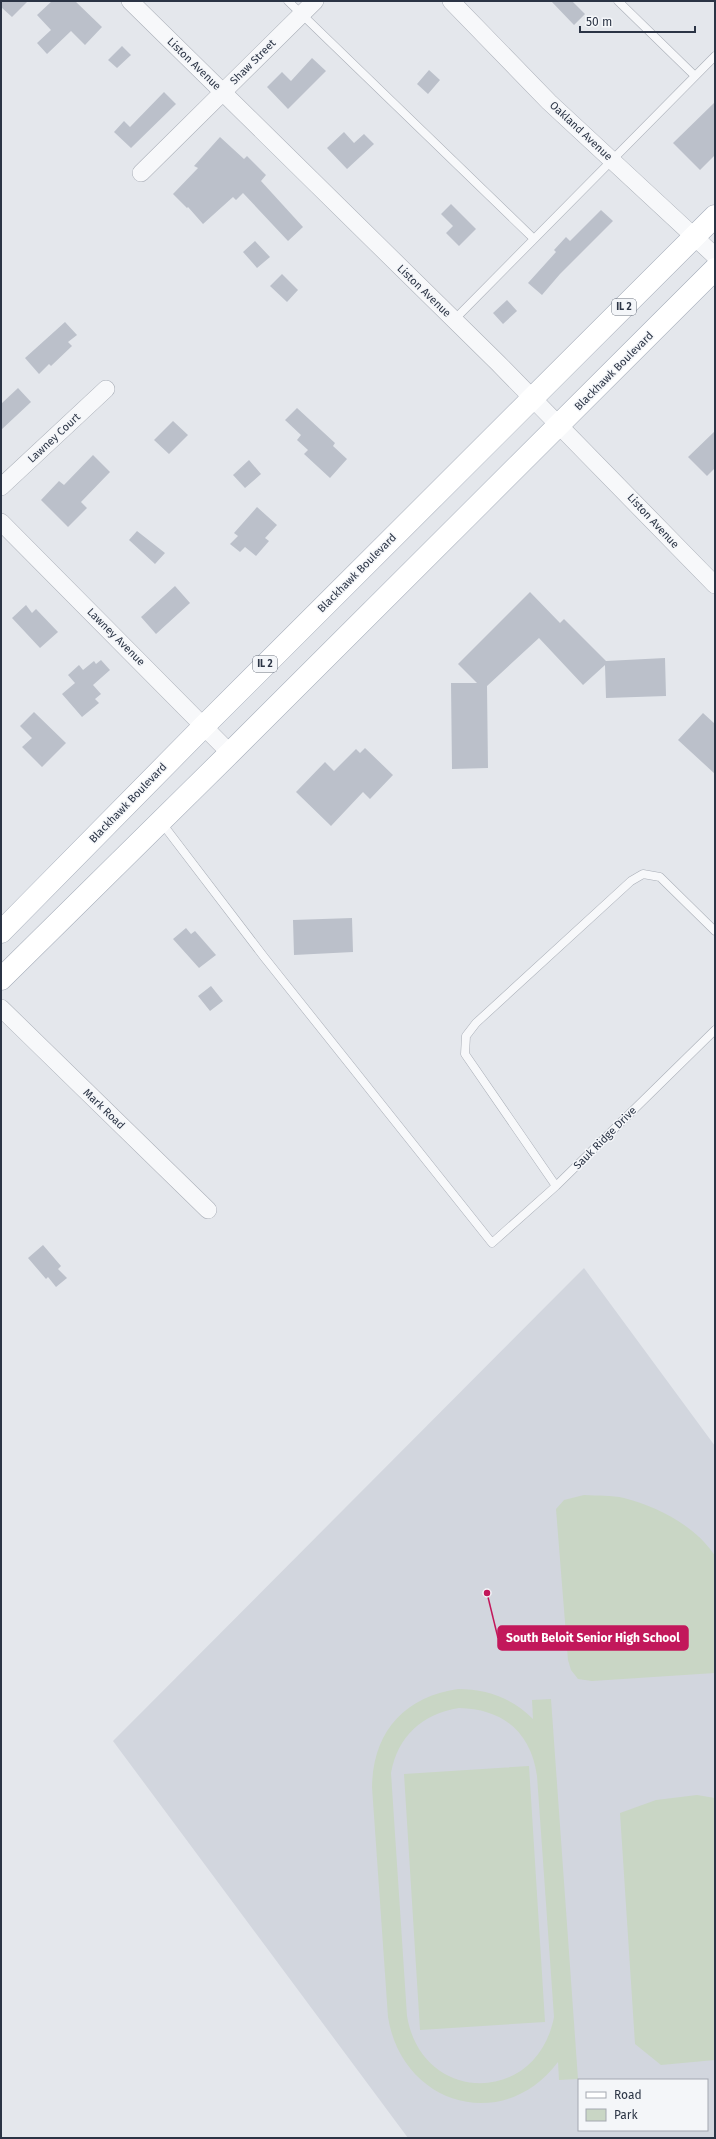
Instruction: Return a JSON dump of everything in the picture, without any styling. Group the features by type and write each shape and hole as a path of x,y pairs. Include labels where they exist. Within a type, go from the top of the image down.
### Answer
{"main road":[{"name":"Blackhawk Boulevard","path":"1,932 204,726 715,216"},
{"name":"Blackhawk Boulevard","path":"1,979 161,822 715,269"}],"street":[{"name":"Liston Avenue","path":"130,1 454,320 715,585"},
{"name":"Shaw Street","path":"141,174 315,1"},
{"name":"Oakland Avenue","path":"451,1 549,102 715,256"},
{"name":"Lawney Court","path":"1,487 106,389"},
{"name":"Lawney Avenue","path":"1,522 230,753"},
{"name":"Mark Road","path":"1,1008 208,1210"}],"lane":[{"path":"288,1 534,239"},
{"path":"618,1 695,76"},
{"path":"454,320 715,56"},
{"name":"Sauk Ridge Drive","path":"161,822 269,963 492,1243 556,1186 715,1030"},
{"path":"556,1186 465,1054 466,1036 476,1023 608,902 631,881 643,874 660,877 715,931"}],"shaded area":[{"path":"584,1268 715,1446 715,2138 408,2138 113,1741"}],"green space":[{"path":"584,1495 624,1498 663,1512 687,1527 707,1545 715,1556 715,1673 592,1681 578,1679 571,1670 568,1660 556,1509 564,1500"},
{"path":"458,1689 469,1689 489,1693 508,1700 533,1719 532,1700 551,1699 578,2079 559,2080 558,2062 535,2085 510,2098 484,2103 458,2100 433,2089 413,2071 397,2047 388,2017 372,1787 374,1767 378,1750 385,1734 395,1720 407,1709 422,1700 439,1693","holes":["459,1708 475,1709 489,1713 513,1726 529,1747 534,1761 537,1776 554,2017 543,2046 526,2067 504,2079 480,2083 456,2079 434,2066 417,2045 407,2016 391,1773 399,1748 406,1738 423,1721 446,1711"]},
{"path":"529,1766 545,2022 420,2030 404,1774"},
{"path":"697,1795 715,1798 715,2060 661,2065 635,2044 620,1813 656,1800"}],"building":[{"path":"1,1 28,1 12,17 1,7"},
{"path":"52,1 75,1 102,27 85,45 71,31 47,54 37,43 51,30 37,15"},
{"path":"551,1 572,1 585,14 574,25"},
{"path":"122,46 131,55 117,68 108,60"},
{"path":"312,58 326,71 288,109 267,87 282,72 291,81"},
{"path":"429,70 440,80 428,94 417,84"},
{"path":"164,92 176,104 131,148 114,132 124,121 130,127"},
{"path":"715,102 715,155 700,170 673,143"},
{"path":"344,132 354,143 364,134 374,144 347,169 327,148"},
{"path":"220,137 244,159 247,156 266,175 261,181 303,227 288,241 243,193 236,200 233,197 203,224 188,207 187,208 173,194 198,168 194,166"},
{"path":"451,204 476,229 459,246 446,233 453,226 441,214"},
{"path":"601,210 613,221 560,274 542,295 528,283 556,252 554,250 566,237 570,241"},
{"path":"255,241 270,257 257,268 243,252"},
{"path":"282,274 298,290 287,302 270,286"},
{"path":"507,300 517,311 503,324 493,313"},
{"path":"65,322 77,335 68,342 72,346 51,366 49,364 39,374 25,358"},
{"path":"18,388 31,402 1,430 1,404"},
{"path":"297,408 335,443 333,446 347,459 330,478 304,454 308,450 297,440 301,435 285,420"},
{"path":"173,421 188,435 169,454 154,440"},
{"path":"715,431 715,468 707,476 688,457"},
{"path":"93,455 110,472 81,502 87,508 68,527 41,500 59,481 64,485"},
{"path":"249,460 261,474 245,488 233,475"},
{"path":"257,507 277,525 265,538 269,541 256,556 245,547 240,552 230,544 238,536 234,533"},
{"path":"137,531 165,553 155,564 129,540"},
{"path":"175,586 190,603 156,634 141,617"},
{"path":"530,592 560,623 564,619 606,661 665,658 666,696 606,698 605,665 583,685 539,638 487,686 488,768 452,769 451,683 477,683 458,664"},
{"path":"26,605 32,613 36,609 58,632 40,648 12,618"},
{"path":"101,660 110,670 93,685 101,694 95,699 99,703 82,717 62,694 75,683 68,675 79,665 83,670 94,661 96,664"},
{"path":"34,712 66,743 42,767 22,747 32,738 20,726"},
{"path":"703,713 715,724 715,774 678,740"},
{"path":"365,748 393,775 370,799 363,792 331,826 296,792 325,762 334,771 356,749 360,753"},
{"path":"352,918 353,952 294,955 293,920"},
{"path":"186,928 191,934 195,931 216,955 199,968 173,939"},
{"path":"211,986 223,1001 210,1011 198,996"},
{"path":"43,1245 61,1266 58,1269 67,1278 56,1287 48,1277 46,1279 28,1258"}],"place":[{"name":"South Beloit Senior High School","path":"487,1593"}]}
